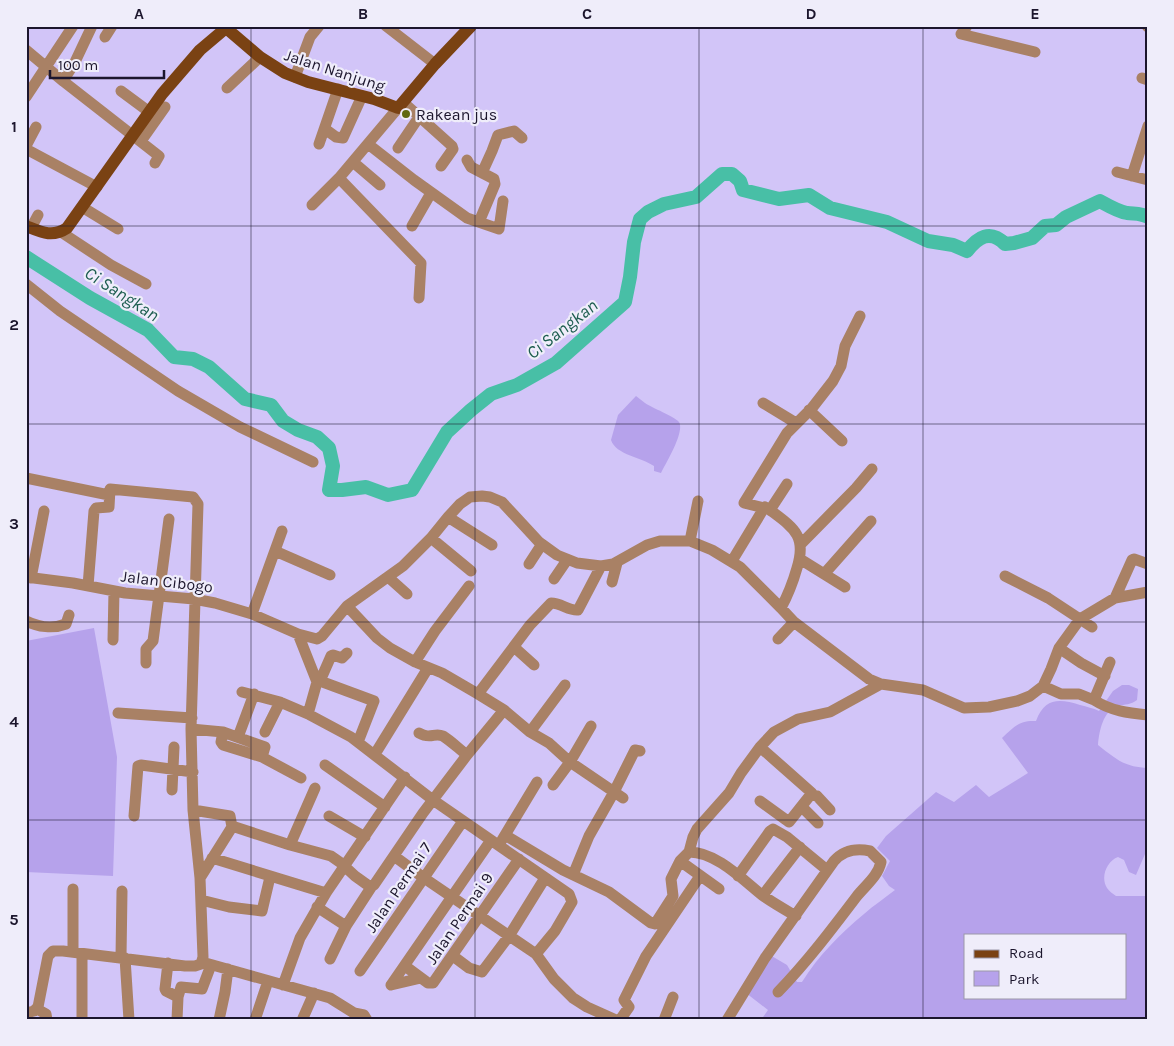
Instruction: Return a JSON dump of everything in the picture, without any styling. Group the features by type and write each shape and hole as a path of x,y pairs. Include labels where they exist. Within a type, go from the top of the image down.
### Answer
{"main road":[{"name":"Jalan Nanjung","path":"61,232 67,228 136,137 148,111 195,56 225,27 272,66 295,77 400,105 471,26"},
{"path":"29,227 48,234 61,232"}],"street":[{"path":"26,97 73,26"},
{"path":"63,81 75,62 92,26"},
{"path":"105,37 112,26"},
{"path":"295,77 310,37 319,26"},
{"path":"386,26 435,64"},
{"path":"967,26 961,34 1035,52"},
{"path":"26,50 159,156 154,163"},
{"path":"227,88 260,57"},
{"path":"319,144 338,89"},
{"path":"121,92 148,111"},
{"path":"325,129 338,138 343,138 362,96"},
{"path":"312,205 340,178 400,105 419,117 453,148 441,166"},
{"path":"136,137 165,107"},
{"path":"398,148 419,117"},
{"path":"1132,176 1148,126"},
{"path":"36,127 26,148 97,187"},
{"path":"482,173 498,134 516,131 522,138"},
{"path":"368,144 431,193 467,218 499,230 503,201"},
{"path":"467,160 471,167 494,179 495,184 479,222"},
{"path":"353,162 380,184"},
{"path":"1117,172 1148,180"},
{"path":"340,178 421,263 419,298"},
{"path":"412,226 431,193"},
{"path":"82,207 118,229"},
{"path":"29,227 38,215"},
{"path":"61,232 111,265 146,284"},
{"path":"26,284 60,311 178,391 240,427 313,462"},
{"path":"781,608 792,585 800,559 801,544 792,527 765,510 744,503 783,439 810,410 833,381 841,366 845,346 860,316"},
{"path":"763,403 796,423"},
{"path":"810,410 842,441"},
{"path":"801,544 872,469"},
{"path":"26,478 109,495"},
{"path":"732,561 765,510 788,484"},
{"path":"88,586 94,511 96,508 108,508 110,489 194,497 196,499 198,504 191,724 194,810 207,963 202,988 181,987 178,997 177,1020"},
{"path":"298,634 319,638 347,606 403,566 466,499 475,496 490,497 502,502 529,533 542,544 567,560 583,564 601,566 617,563 653,542 671,540 690,541 712,550 740,567 794,622 862,674 881,684 923,690 940,696 958,706 970,709 1025,699 1043,686 1059,648 1080,619 1115,598 1148,592"},
{"path":"690,541 698,501"},
{"path":"29,578 44,512"},
{"path":"448,517 492,545"},
{"path":"146,663 146,650 153,641 169,519"},
{"path":"825,574 871,521"},
{"path":"252,614 282,532"},
{"path":"431,538 471,571"},
{"path":"529,564 542,544"},
{"path":"275,551 330,575"},
{"path":"800,559 845,587"},
{"path":"554,578 567,560"},
{"path":"1115,598 1132,560 1148,564"},
{"path":"612,582 617,563"},
{"path":"478,694 530,625 552,604 555,603 578,610 601,566"},
{"path":"1005,576 1042,595 1092,628"},
{"path":"388,577 407,594"},
{"name":"Jalan Cibogo","path":"29,578 160,597 194,599 228,606 298,634"},
{"path":"415,662 435,631 469,586"},
{"path":"112,640 114,591"},
{"path":"347,606 377,638 390,648 415,662 442,673 504,710 530,732 549,743 570,762 618,795"},
{"path":"26,621 40,626 59,626 66,624 69,615"},
{"path":"778,639 794,622"},
{"path":"298,634 318,681 374,701 358,742"},
{"path":"514,647 534,665"},
{"path":"1059,648 1081,663 1106,676"},
{"path":"308,714 318,681 331,656 342,658 347,653"},
{"path":"1094,700 1106,676 1110,662"},
{"path":"374,754 428,668"},
{"path":"505,835 573,875 605,890 655,924 673,896 670,882 680,861 689,852 692,837 729,793 760,747 774,732 798,720 830,712 881,684"},
{"path":"530,732 565,685"},
{"path":"1043,686 1061,694 1079,694 1118,712 1148,716"},
{"path":"242,692 280,702 308,714 358,742 433,800 569,894 572,902 555,931 536,954"},
{"path":"238,737 254,694"},
{"path":"266,732 280,702"},
{"path":"330,959 346,926 372,886 433,800 504,710"},
{"path":"118,713 191,724 224,732 265,747 262,757"},
{"path":"553,785 570,762 591,726"},
{"path":"224,732 221,742 223,745 262,757 302,778"},
{"path":"418,733 426,737 443,736 467,755"},
{"path":"172,790 174,747"},
{"path":"760,747 830,810"},
{"path":"573,875 589,836 618,795 634,750 640,751"},
{"path":"325,765 385,807"},
{"path":"134,816 138,766 193,772"},
{"path":"283,985 295,948 317,907 405,777"},
{"path":"405,966 452,897 495,843 505,835 538,782"},
{"path":"290,845 315,788"},
{"path":"760,800 788,822 792,820 812,795"},
{"path":"802,807 818,823"},
{"path":"194,810 230,816 232,827 200,878"},
{"path":"329,816 365,837"},
{"name":"Jalan Permai 7","path":"360,971 463,821"},
{"path":"232,827 331,856 359,880 372,886"},
{"path":"738,876 771,830 776,829 827,870"},
{"path":"763,895 800,847"},
{"path":"727,1020 765,958 840,854 847,851 870,851 881,862 879,871 806,962 778,992"},
{"path":"689,852 708,855 722,863 763,895 796,916"},
{"path":"394,856 536,954 554,979 572,998 616,1020 629,1007 624,1000 646,956 700,876"},
{"path":"212,858 326,893"},
{"name":"Jalan Permai 9","path":"421,978 391,985 405,966 428,983 434,983 519,859"},
{"path":"680,861 719,888"},
{"path":"201,900 229,907 262,911 270,877"},
{"path":"454,956 469,968 482,972 508,936 545,878"},
{"path":"73,889 82,1020"},
{"path":"122,891 123,958 129,1020"},
{"path":"317,907 346,926"},
{"path":"31,1011 39,1003 49,954 56,950 195,966 207,963 336,1001 354,1013 364,1015 367,1020"},
{"path":"168,963 165,990 178,997"},
{"path":"219,1020 228,969"},
{"path":"255,1020 268,981"},
{"path":"303,1018 314,994"},
{"path":"664,1020 673,997"},
{"path":"31,1011 46,1014 46,1020"}],"green space":[{"path":"636,396 679,422 680,427 677,440 661,473 654,471 654,466 649,463 618,449 611,440 618,415"},
{"path":"94,628 117,757 113,876 26,872 26,641"},
{"path":"1122,685 1129,685 1138,689 1135,702 1113,708 1105,717 1099,734 1098,745 1126,764 1148,768 1148,838 1145,854 1136,875 1129,872 1124,860 1118,857 1108,866 1104,879 1107,888 1116,896 1148,896 1148,1020 761,1020 768,1010 746,993 770,955 787,965 797,982 802,982 815,963 838,937 855,921 895,890 889,886 882,876 890,861 877,848 886,836 936,792 954,802 976,785 989,797 1028,773 1002,738 1021,723 1036,721 1040,713 1049,704 1060,701 1099,711 1113,691"}],"waterway":[{"name":"Ci Sangkan","path":"26,257 90,298 148,330 174,357 193,359 209,367 245,399 271,405 283,421 298,430 317,437 329,448 333,466 329,490 366,487 388,495 412,490 447,432 471,410 491,394 517,385 556,363 625,302 634,242 640,219 648,212 664,204 696,197 722,174 732,174 740,181 743,190 779,199 809,195 830,208 887,222 928,241 953,245 967,251 975,242 984,237 994,237 1000,239 1005,244 1032,238 1045,226 1056,225 1066,217 1100,201 1120,211 1148,217"}],"place":[{"name":"Rakean jus","path":"406,114"}]}
